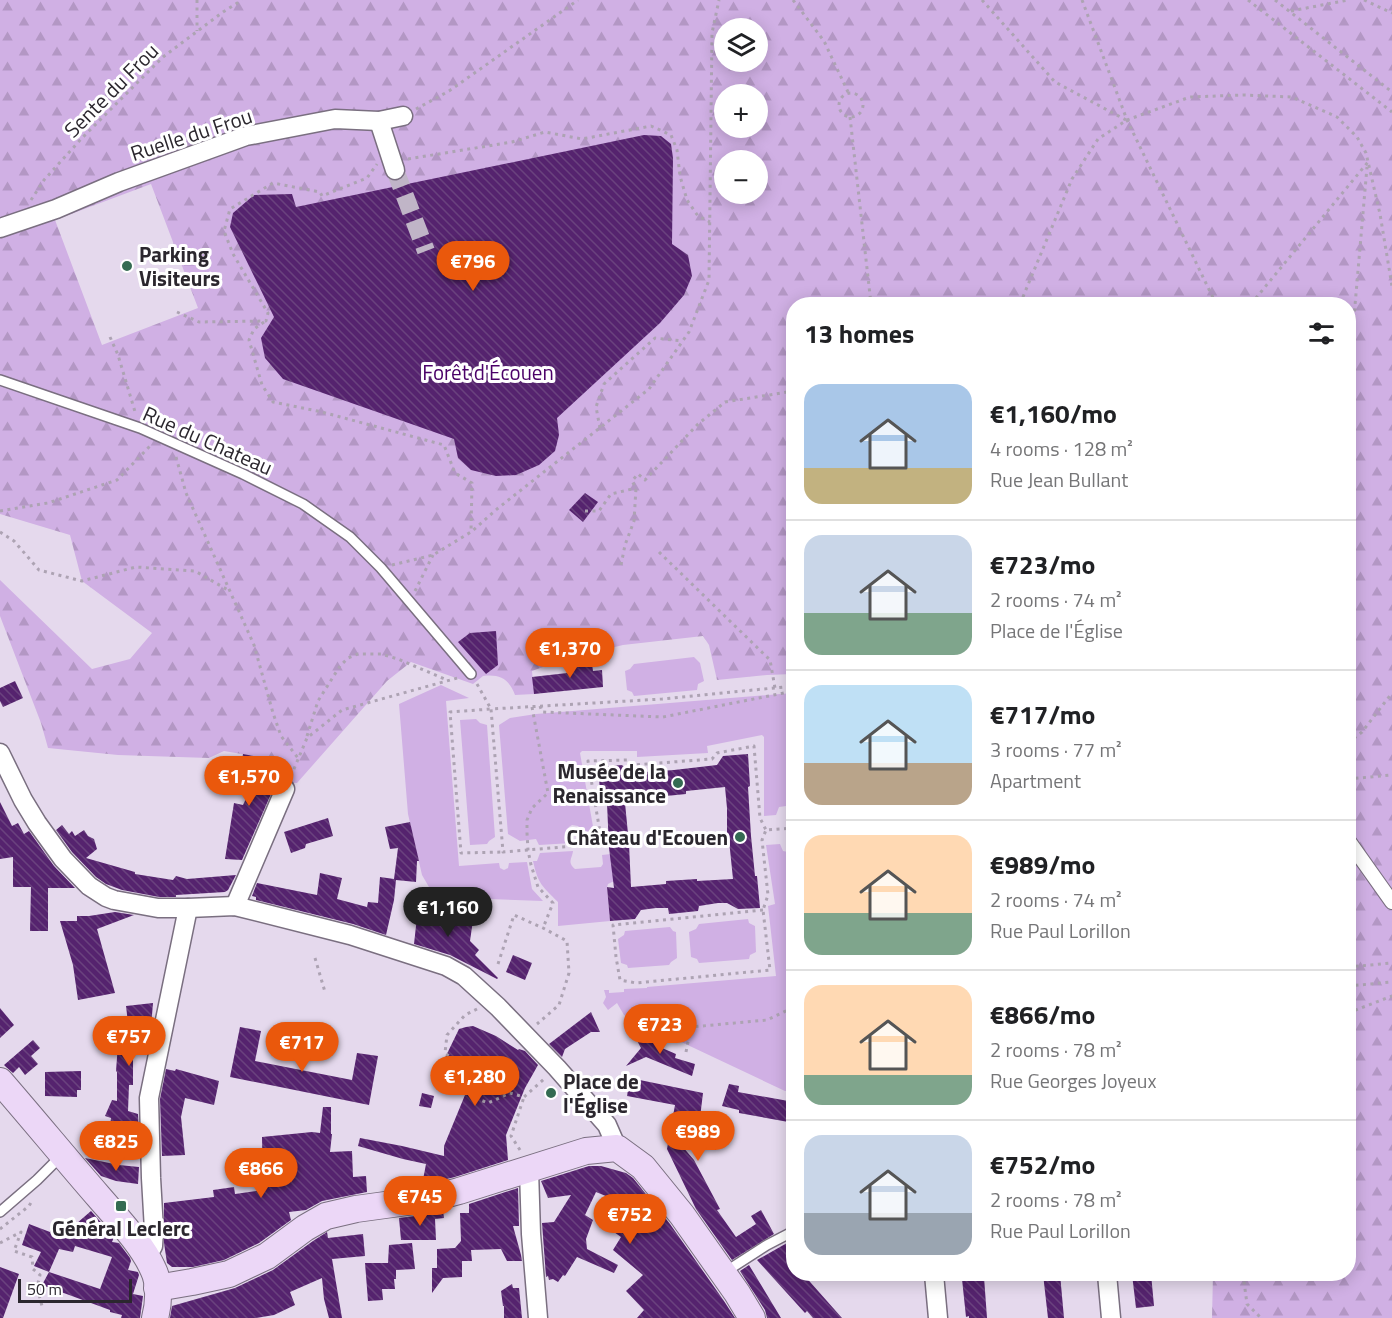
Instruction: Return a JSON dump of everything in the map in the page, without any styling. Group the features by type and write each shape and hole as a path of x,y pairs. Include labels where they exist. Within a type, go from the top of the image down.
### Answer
{"main road":[{"path":"0,1081 122,1224 147,1257 155,1271 158,1306 155,1318"},
{"path":"157,1287 229,1274 267,1256 305,1228 326,1216 459,1191 586,1151 617,1148 643,1167 682,1215 752,1318"}],"street":[{"name":"Ruelle du Frou","path":"0,228 246,136 335,119 379,121 403,116"},
{"path":"379,121 395,170"},
{"path":"0,753 37,823 63,859 88,886 114,900 158,908 235,906 350,935 446,966 464,976 557,1068 607,1125 617,1148"},
{"path":"235,906 285,789"},
{"path":"1356,851 1392,902"},
{"path":"147,1257 153,1246 154,1230 149,1098 188,908"},
{"path":"529,1170 531,1234 538,1318"},
{"path":"935,1281 938,1318"},
{"path":"1108,1281 1111,1318"}],"lane":[{"name":"Rue du Chateau","path":"0,380 140,428 243,474 303,504 350,537 381,568 471,674"},
{"path":"0,1212 37,1180 62,1154"},
{"path":"723,1274 786,1235"}],"path":[{"path":"196,0 197,31"},
{"name":"Sente du Frou","path":"20,220 44,180 82,138 164,57 242,0"},
{"path":"403,116 449,91 570,7 576,0"},
{"path":"381,568 433,555 471,532 649,389 689,332 709,280 712,33 719,0"},
{"path":"793,0 824,40 848,92"},
{"path":"982,0 1055,82 1127,120"},
{"path":"1082,0 1127,120 1213,297"},
{"path":"1248,0 1392,112"},
{"path":"1275,0 1392,92"},
{"path":"1290,12 1348,0"},
{"path":"1364,0 1392,13"},
{"path":"848,92 862,98 864,106 856,116 850,117 841,111 839,104 841,97 848,92"},
{"path":"1023,297 1072,179 1098,139 1127,120 1190,97 1243,95 1292,97 1337,117 1357,137 1366,153 1380,214 1392,286"},
{"path":"850,117 870,297"},
{"path":"471,532 472,483 455,473 444,445 322,412 273,402 262,385 249,340 254,329 266,321 268,313 233,254 224,231 230,209 273,183 320,192 322,196 367,178 388,150 409,159 512,142 545,132 582,139 651,126 671,135 677,150 680,176 687,200 698,216 710,222"},
{"path":"1257,297 1368,162"},
{"path":"1356,303 1368,162"},
{"path":"177,312 199,322 266,321"},
{"path":"110,337 118,355 140,428"},
{"path":"600,428 596,407 604,384 655,338 682,341"},
{"path":"621,564 634,521 636,488 632,481 638,474 645,480 698,424 725,402 786,392"},
{"path":"0,511 48,503 117,480 159,436"},
{"path":"171,441 186,493 254,645 281,735 298,758"},
{"path":"585,511 599,511 611,494 636,488"},
{"path":"0,532 14,541 39,570 82,581 136,567 195,571 230,591"},
{"path":"659,552 770,660 775,688"},
{"path":"410,601 433,555"},
{"path":"285,789 307,738 318,701 340,666 348,658 358,654 381,654 398,658 449,681"},
{"path":"307,738 342,710 471,674 491,709 503,852"},
{"path":"610,843 503,852 461,853 450,712 662,699 786,687"},
{"path":"540,706 542,712 663,717 786,693"},
{"path":"1356,737 1392,693"},
{"path":"532,706 548,793 532,808 527,820 528,850 538,887 553,903 543,928"},
{"path":"602,844 588,761 627,760 633,765 712,759 717,753 754,746 760,818 766,830 762,840 768,895 763,910 770,970 636,983 620,980 613,925 763,910"},
{"path":"1356,778 1392,775"},
{"path":"766,830 786,828"},
{"path":"498,964 514,915 567,941 569,973 559,1005 525,1035"},
{"path":"315,958 325,992"},
{"path":"1356,967 1392,963"},
{"path":"1356,985 1392,982"},
{"path":"1356,1010 1392,996"},
{"path":"493,1003 465,1015 447,1035 445,1053 460,1064 468,1076 464,1090 473,1097 488,1103 510,1093 524,1097"},
{"path":"686,1052 691,1027 767,1020 786,1011"},
{"path":"511,1136 524,1097 557,1068"},
{"path":"0,1243 21,1232 14,1251 32,1257 33,1269 40,1275 37,1287 42,1306"},
{"path":"1244,1281 1247,1304 1261,1318"}],"green space":[{"name":"Forêt d'Écouen","path":"0,0 1392,0 1392,1318 1212,1318 1213,1281 1356,1281 1356,297 786,297 786,674 717,680 709,645 703,636 623,645 565,659 532,671 534,694 515,695 507,681 499,677 483,676 473,684 411,662 387,681 297,783 281,782 265,776 259,757 224,751 209,758 118,755 48,748 41,723 0,616 0,580 92,669 130,659 152,633 82,581 70,535 0,514","holes":["151,184 198,308 102,345 55,220"]},
{"path":"694,657 700,663 704,681 698,684 697,690 634,696 627,690 625,671 634,664"},
{"path":"441,685 469,698 446,701 459,866 499,863 500,868 504,870 508,868 509,863 527,862 532,889 543,901 433,897 422,875 408,814 399,704"},
{"path":"786,694 786,806 779,807 776,815 764,816 764,737 762,735 707,746 708,753 637,757 637,751 582,751 580,753 594,832 580,833 578,826 572,825 567,830 572,843 539,845 536,839 520,841 508,834 499,725 510,718"},
{"path":"476,719 487,725 495,837 487,844 470,845 460,720"},
{"path":"780,844 783,851 786,852 785,1091 624,1015 617,1003 608,1010 603,1003 606,997 604,990 609,990 609,993 624,992 624,989 776,976 768,906 775,904 766,845"},
{"path":"573,851 571,862 575,869 601,867 602,855 611,854 614,881 607,887 610,921 558,926 558,902 541,884 533,861 537,861 540,853"},
{"path":"748,919 749,923 755,926 756,952 750,955 749,959 699,963 697,959 691,957 689,932 696,929 699,924"},
{"path":"670,927 676,932 677,958 669,965 628,968 627,965 621,963 618,939 624,935 625,931"}],"building":[{"path":"644,135 661,136 671,144 673,158 672,244 688,255 692,276 684,295 660,323 557,418 559,435 555,451 539,465 516,475 496,476 471,470 458,458 454,439 283,379 265,358 261,338 274,317 230,227 233,213 254,195 292,194 296,207"},
{"path":"585,493 598,502 583,522 569,510"},
{"path":"496,631 498,665 486,674 458,642 470,633"},
{"path":"583,657 584,665 592,664 593,671 602,670 603,687 534,694 532,677 567,673 565,659"},
{"path":"15,681 23,698 3,707 0,701 0,688"},
{"path":"243,754 259,757 266,776 277,781 242,860 225,859 234,803 243,805 253,784 239,778"},
{"name":"Château d'Ecouen","path":"748,754 751,836 760,908 738,909 727,903 718,903 699,906 698,911 669,914 668,908 656,908 641,910 635,919 610,921 607,887 614,888 607,803 601,802 598,767 622,765 630,773 674,770 717,765 723,756","holes":["725,787 727,840 729,840 733,879 666,881 666,884 631,887 625,803 630,797 686,794 686,791"]},
{"path":"0,802 12,826 18,823 24,834 29,831 54,866 75,888 48,888 48,931 30,931 31,887 13,887 13,857 0,859"},
{"path":"328,818 333,836 306,844 305,848 291,853 284,832"},
{"path":"410,822 419,861 417,861 416,882 396,880 386,935 353,924 256,900 256,897 252,896 257,883 317,895 320,873 342,878 337,899 367,907 368,902 378,903 380,877 394,879 398,848 390,849 385,827"},
{"path":"62,825 69,834 72,831 75,836 84,830 94,839 97,849 86,858 135,872 135,874 173,880 176,876 187,879 236,875 225,892 159,897 122,890 96,877 72,852 56,830"},
{"path":"418,908 442,911 441,920 473,920 470,941 479,950 475,955 498,978 450,955 414,944"},
{"path":"115,912 134,915 97,929 115,993 78,1000 73,965 60,921 77,921 77,916"},
{"path":"513,955 532,963 525,980 506,972"},
{"path":"153,1003 150,1039 133,1038 133,1085 129,1085 128,1111 138,1114 139,1133 128,1130 128,1133 117,1133 117,1128 110,1127 111,1118 105,1116 112,1100 117,1101 116,1071 119,1031 129,1031 126,1006"},
{"path":"0,1008 14,1025 0,1038"},
{"path":"591,1012 600,1032 591,1032 565,1049 562,1057 549,1044"},
{"path":"473,1026 496,1036 518,1050 525,1051 538,1065 525,1088 506,1135 508,1160 422,1185 426,1164 358,1146 360,1138 444,1156 444,1146 472,1078 442,1064 459,1029"},
{"path":"240,1027 261,1031 255,1061 352,1080 357,1053 378,1056 369,1105 230,1077"},
{"path":"648,1031 655,1045 676,1054 675,1058 695,1064 692,1076 646,1057 626,1066 641,1048 635,1037"},
{"path":"33,1040 40,1048 31,1056 38,1064 25,1075 19,1067 13,1073 4,1065"},
{"path":"166,1069 175,1071 176,1069 219,1081 214,1105 185,1098 181,1117 185,1155 162,1156 160,1099"},
{"path":"81,1071 81,1090 77,1090 77,1097 45,1096 45,1072"},
{"path":"630,1078 703,1093 699,1126 720,1130 716,1150 682,1146 694,1160 720,1209 717,1210 736,1237 756,1224 751,1216 761,1210 774,1234 732,1260 696,1209 667,1149 675,1105 627,1096"},
{"path":"729,1084 739,1086 738,1092 786,1101 786,1122 739,1113 739,1110 722,1106"},
{"path":"422,1093 434,1096 431,1108 419,1106"},
{"path":"323,1107 331,1107 330,1152 352,1151 353,1177 366,1176 367,1192 322,1201 306,1210 289,1212 291,1220 259,1243 224,1260 193,1267 172,1267 167,1263 164,1243 164,1203 214,1197 213,1190 234,1187 235,1194 263,1190 262,1137 320,1133"},
{"path":"85,1158 139,1167 138,1184 101,1176"},
{"path":"589,1166 601,1166 626,1173 633,1178 670,1224 735,1318 637,1318 644,1310 626,1291 643,1275 613,1250 621,1237 607,1227 618,1201 596,1192 585,1215 593,1220 586,1239 587,1249 618,1265 614,1273 577,1257 565,1276 563,1275 558,1282 546,1277 542,1223 554,1222 571,1195 548,1198 541,1181"},
{"path":"518,1188 519,1226 513,1226 522,1261 507,1261 501,1249 471,1250 472,1261 462,1261 462,1277 443,1278 432,1293 432,1268 437,1268 437,1249 455,1248 461,1241 460,1213 469,1213 469,1204"},
{"path":"91,1211 114,1237 112,1242 119,1243 131,1261 128,1270 138,1272 139,1275 133,1294 143,1296 140,1318 121,1318 122,1315 42,1285 49,1272 34,1266 41,1252 22,1245 29,1224 50,1232 53,1225 69,1230","holes":["75,1246 112,1257 100,1289 49,1272 59,1249 73,1252"]},
{"path":"443,1211 444,1218 435,1219 436,1240 401,1240 399,1218"},
{"path":"327,1232 328,1238 363,1234 365,1256 332,1259 342,1318 329,1318 322,1278 290,1292 295,1305 274,1315 256,1318 170,1318 172,1306 235,1288 273,1270"},
{"path":"412,1243 415,1269 396,1270 395,1289 382,1289 383,1300 368,1301 365,1263 388,1263 389,1245"},
{"path":"786,1244 786,1281 809,1281 842,1318 813,1318 807,1311 805,1313 757,1260"},
{"path":"749,1265 781,1318 767,1318 765,1310 740,1271"},
{"path":"0,1267 19,1274 3,1318 0,1318"},
{"path":"962,1281 984,1281 987,1318 966,1317"},
{"path":"1044,1281 1061,1281 1064,1318 1048,1318"},
{"path":"1133,1281 1152,1281 1154,1306 1136,1308"},
{"path":"512,1284 513,1288 519,1288 522,1318 504,1318 501,1291"}],"tunnel":[{"path":"395,170 426,251"}],"place":[{"name":"Parking Visiteurs","path":"127,266"},
{"name":"Musée de la Renaissance","path":"678,783"},
{"name":"Château d'Ecouen","path":"740,837"},
{"name":"Place de l'Église","path":"551,1093"},
{"name":"Général Leclerc","path":"121,1206"}]}
